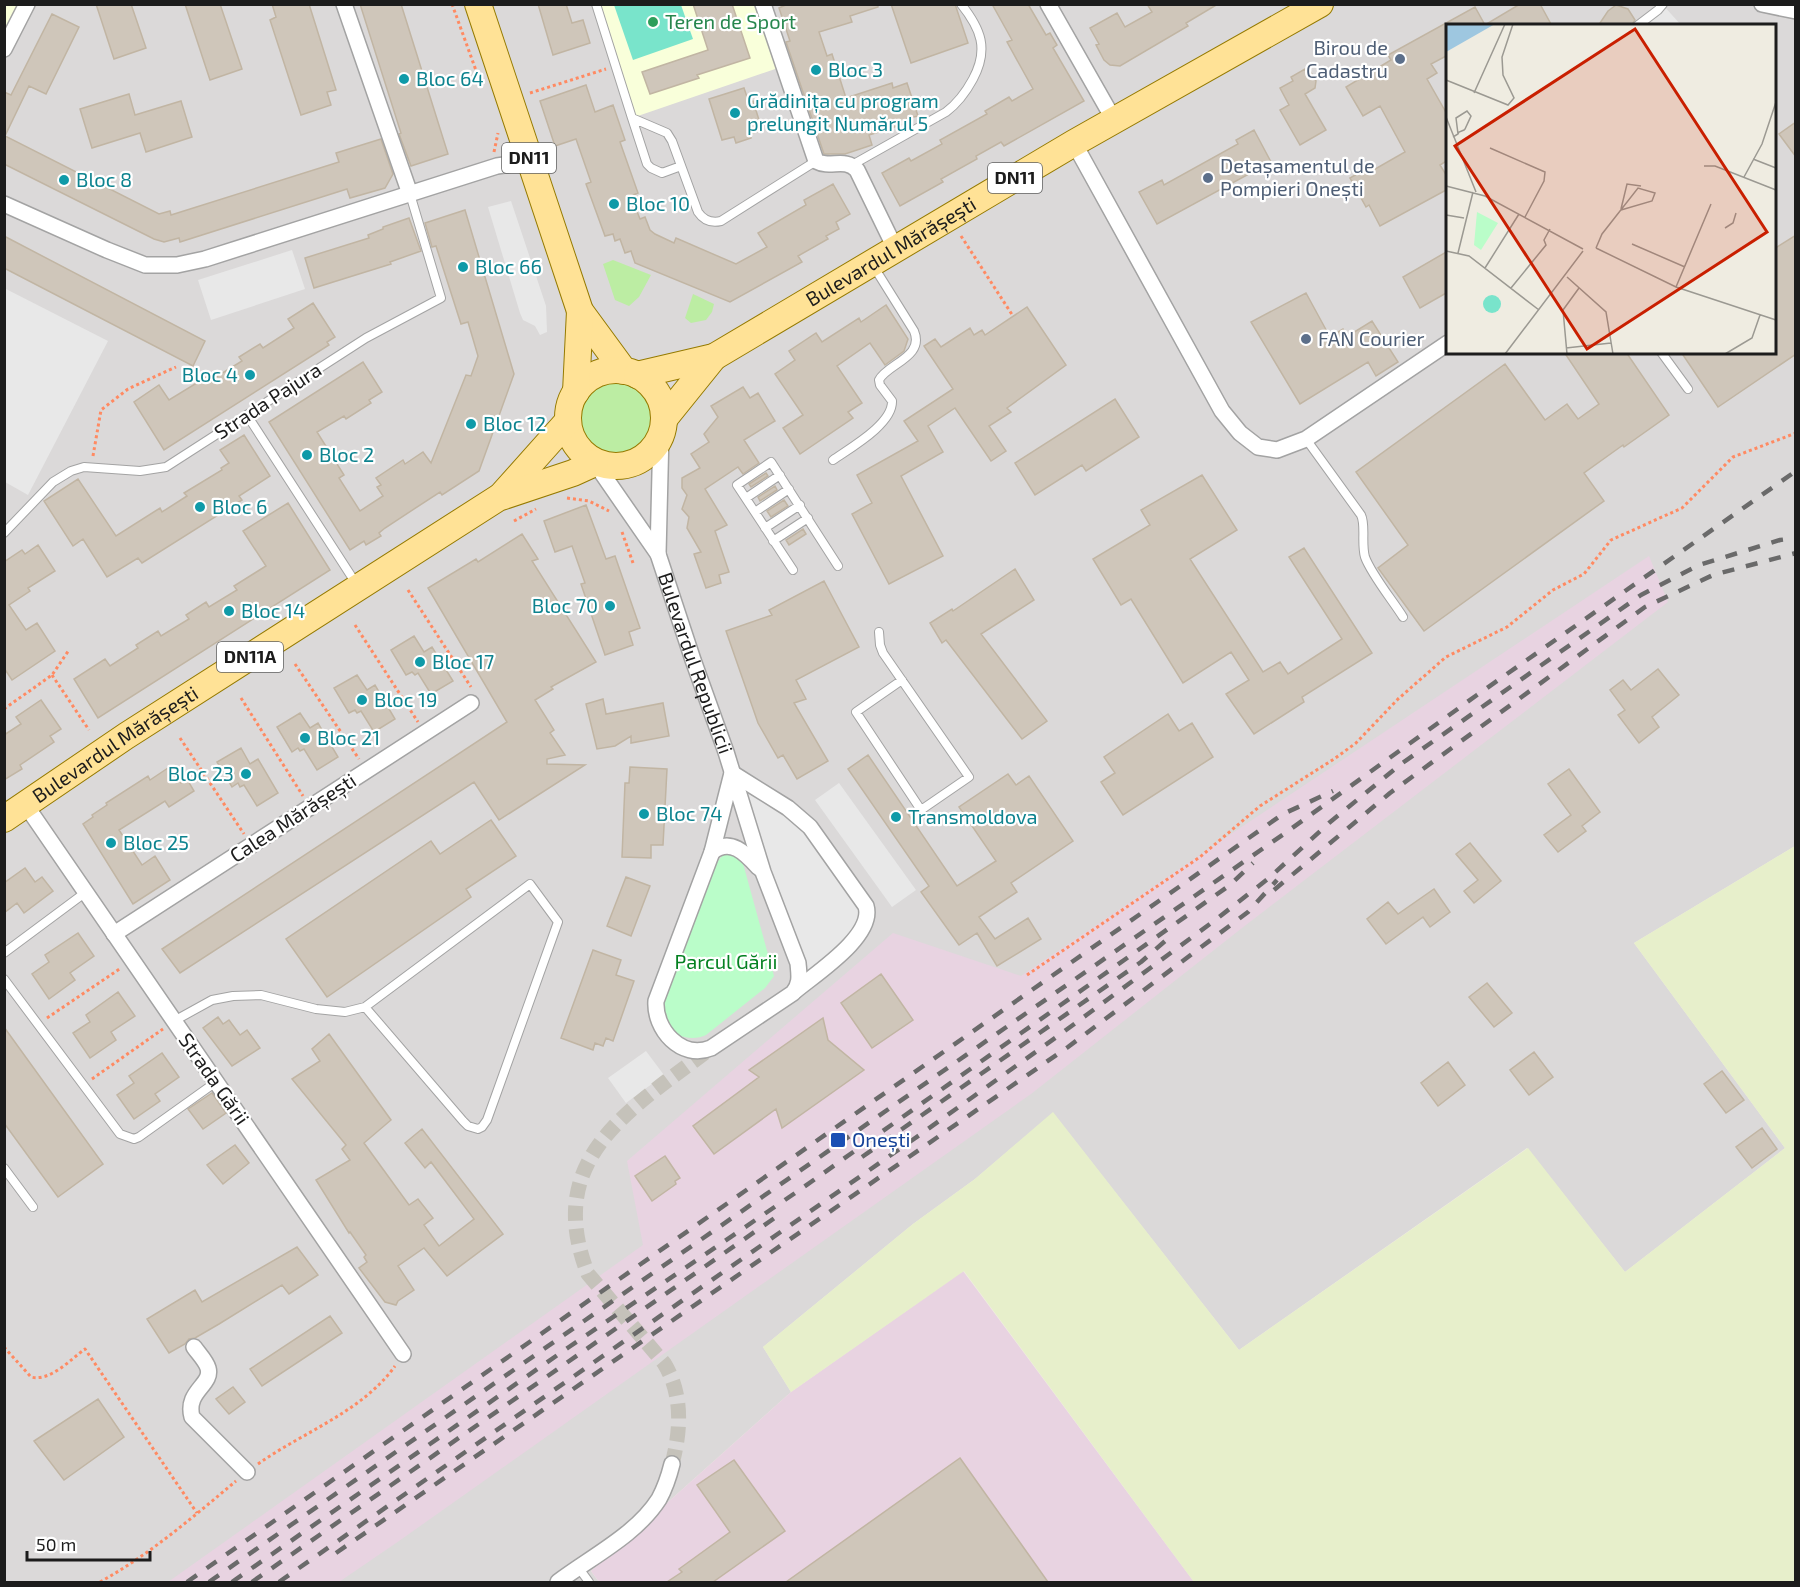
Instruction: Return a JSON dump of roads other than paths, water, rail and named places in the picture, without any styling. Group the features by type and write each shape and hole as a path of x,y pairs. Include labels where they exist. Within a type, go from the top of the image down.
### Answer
{"main road":[{"name":"DN11","path":"478,4 580,311 631,373 648,383 657,393 662,406 663,426 655,445 646,456 634,463 610,466 595,463"},
{"name":"Bulevardul Mărășești","path":"631,373 714,357 1074,143 1320,4"},
{"name":"DN11","path":"576,392 580,311"},
{"name":"Bulevardul Mărășești","path":"663,426 714,357"},
{"name":"DN11","path":"568,421 569,406 585,381 610,370 631,373"},
{"name":"Bulevardul Mărășești","path":"498,498 568,421"},
{"path":"568,421 571,435 578,448 595,463"},
{"name":"Bulevardul Mărășești","path":"4,819 126,736 498,498 573,473 595,463"}],"street":[{"path":"4,49 27,4"},
{"path":"344,4 411,195"},
{"path":"763,4 816,161 826,165 839,162 852,165 857,170 896,250"},
{"path":"1048,4 1114,120"},
{"path":"1762,4 1796,10"},
{"path":"1074,143 1222,411 1240,433 1258,447 1277,450 1306,439 1446,344"},
{"path":"4,204 145,265 177,265 205,259 497,166 530,161"},
{"name":"Bulevardul Republicii","path":"658,554 663,426"},
{"name":"Bulevardul Republicii","path":"595,463 658,554 726,752 763,872 798,963 799,983 793,993"},
{"name":"Calea Mărășești","path":"114,934 471,703"},
{"name":"Bulevardul Republicii","path":"732,773 788,808 810,826 866,906 868,913 864,928 852,943 793,993 705,1051 695,1050 672,1041 661,1028 656,1015 656,1001 712,852 732,773"},
{"name":"Strada Gării","path":"25,804 403,1354"},
{"path":"712,852 722,846 740,849 763,872"},
{"path":"194,1347 208,1368 208,1376 190,1401 189,1408 192,1417 247,1472"},
{"path":"558,1582 624,1535 649,1513 667,1482 672,1464"}],"lane":[{"path":"596,4 647,164 662,172 681,166"},
{"path":"852,165 946,112 966,92 979,66 982,49 976,26 961,4"},
{"path":"1640,24 1658,10 1662,4"},
{"path":"632,118 667,134 672,141 700,215 716,222 734,214 816,161"},
{"name":"Strada Pajura","path":"4,533 53,482 70,471 91,466 140,471 160,469 366,338 441,298 411,195"},
{"path":"833,460 872,432 887,416 892,408 892,401 879,380 904,361 916,340 914,331 872,263"},
{"path":"1662,354 1688,389"},
{"path":"247,415 359,588"},
{"path":"1306,439 1364,520 1362,540 1366,560 1403,617"},
{"path":"793,570 737,484 771,462 838,566"},
{"path":"746,498 780,476"},
{"path":"755,512 789,489"},
{"path":"765,528 800,506"},
{"path":"774,541 808,518"},
{"path":"879,632 881,650 902,680 969,777 921,810 856,712 902,680"},
{"path":"174,1021 212,1000 233,996 261,995 316,1009 345,1012 365,1007 530,884 558,922 487,1120 478,1129 463,1121 365,1007"},
{"path":"4,954 86,892"},
{"path":"4,979 120,1134 134,1139 216,1082"},
{"path":"4,1168 33,1207"},
{"path":"578,1567 589,1582"}],"tunnel":[{"path":"672,1464 678,1425 675,1387 664,1363 588,1274 577,1233 577,1198 586,1168 602,1140 652,1093 711,1048"}],"railway":[{"path":"209,1582 1288,831 1796,471"},
{"path":"279,1582 1062,1033 1269,878 1329,823 1401,764 1641,595 1699,565 1780,540 1796,538"},
{"path":"1274,890 1390,793 1645,607 1713,575 1796,553"},
{"path":"187,1582 1283,814 1333,791"},
{"path":"232,1582 569,1347 801,1189 1230,885 1253,863"},
{"path":"336,1553 1068,1047 1248,912 1277,880"},
{"path":"862,1157 1141,962 1172,935"},
{"path":"252,1582 776,1217"}],"place":[{"name":"Teren de Sport","path":"653,22"},
{"name":"Birou de Cadastru","path":"1400,59"},
{"name":"Bloc 3","path":"816,70"},
{"name":"Bloc 64","path":"404,79"},
{"name":"Grădinița cu program prelungit Numărul 5","path":"735,113"},
{"name":"Detașamentul de Pompieri Onești","path":"1208,178"},
{"name":"Bloc 8","path":"64,180"},
{"name":"Bloc 10","path":"614,204"},
{"name":"Bloc 66","path":"463,267"},
{"name":"FAN Courier","path":"1306,339"},
{"name":"Bloc 4","path":"250,375"},
{"name":"Bloc 12","path":"471,424"},
{"name":"Bloc 2","path":"307,455"},
{"name":"Bloc 6","path":"200,507"},
{"name":"Bloc 70","path":"610,606"},
{"name":"Bloc 14","path":"229,611"},
{"name":"Bloc 17","path":"420,662"},
{"name":"Bloc 19","path":"362,700"},
{"name":"Bloc 21","path":"305,738"},
{"name":"Bloc 23","path":"246,774"},
{"name":"Bloc 74","path":"644,814"},
{"name":"Transmoldova","path":"896,817"},
{"name":"Bloc 25","path":"111,843"},
{"name":"Onești","path":"838,1140"}],"park label":[{"name":"Parcul Gării","path":"726,962"}]}
